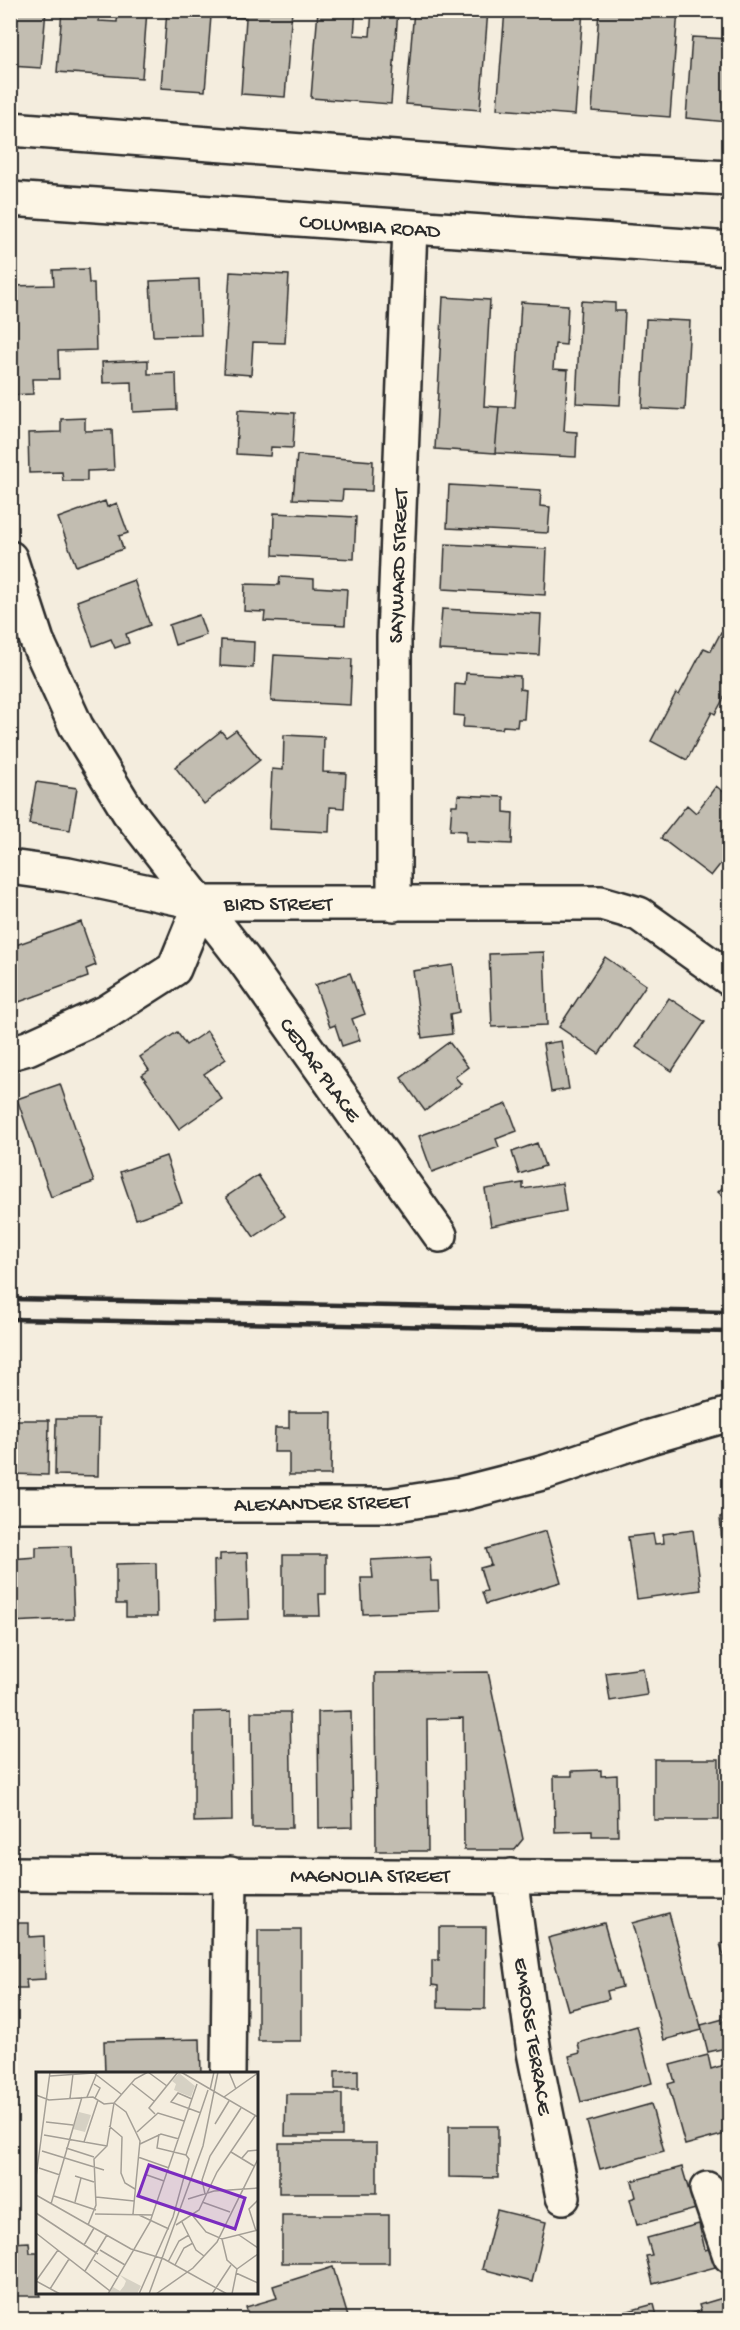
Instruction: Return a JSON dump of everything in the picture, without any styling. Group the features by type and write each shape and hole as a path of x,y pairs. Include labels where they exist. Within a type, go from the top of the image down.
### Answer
{"street":[{"path":"10,129 515,167 729,178"},
{"name":"COLUMBIA ROAD","path":"10,199 729,249"},
{"name":"SAYWARD STREET","path":"394,904 394,637 410,228"},
{"name":"BIRD STREET","path":"10,558 37,641 76,726 128,811 201,903 601,903 639,914 729,979"},
{"path":"10,867 68,875 201,903 174,969 107,1012 28,1048 10,1053"},
{"name":"CEDAR PLACE","path":"201,903 440,1235"},
{"name":"ALEXANDER STREET","path":"10,1505 390,1504 459,1494 546,1472 650,1437 729,1414"},
{"name":"MAGNOLIA STREET","path":"10,1874 729,1878"},
{"path":"228,2072 230,1874"},
{"name":"EMROSE TERRACE","path":"510,1876 534,2052 563,2197"},
{"path":"707,2189 729,2256"}],"building":[{"path":"12,10 46,10 41,68 10,66"},
{"path":"62,10 100,10 99,21 117,22 118,10 147,10 142,78 57,72"},
{"path":"167,10 292,10 285,97 241,94 246,18 211,16 205,91 161,88"},
{"path":"318,10 356,10 354,35 370,36 372,10 398,10 391,104 311,98"},
{"path":"414,10 488,10 480,110 406,104"},
{"path":"505,10 583,10 575,115 497,109"},
{"path":"599,10 678,10 670,117 592,111"},
{"path":"692,37 730,39 728,122 686,118"},
{"path":"88,269 89,283 94,283 96,350 58,351 59,379 32,379 33,394 10,395 10,286 54,285 53,270"},
{"path":"230,272 289,275 285,343 253,342 251,375 224,373"},
{"path":"199,279 201,335 153,336 150,281"},
{"path":"443,297 490,300 484,406 499,407 495,453 435,449"},
{"path":"581,301 615,303 615,311 625,311 620,405 576,403"},
{"path":"521,302 568,305 566,345 555,344 553,369 568,370 564,431 577,432 576,457 495,453 499,407 515,407"},
{"path":"646,319 690,321 685,410 642,408"},
{"path":"148,360 148,374 176,373 177,410 133,412 132,382 103,383 102,362"},
{"path":"238,410 295,413 293,448 271,447 270,456 236,454"},
{"path":"85,418 85,431 112,430 114,470 87,471 87,481 63,481 62,472 29,473 28,433 61,432 61,419"},
{"path":"297,455 373,461 372,491 343,490 342,501 293,499"},
{"path":"449,485 541,490 540,506 550,507 548,533 447,528"},
{"path":"105,501 107,507 117,503 128,533 119,536 123,549 76,566 58,518"},
{"path":"274,513 356,517 354,559 273,555"},
{"path":"445,544 547,549 545,595 443,589"},
{"path":"280,577 314,579 314,587 347,589 345,625 264,621 265,612 244,611 245,584 279,585"},
{"path":"134,580 150,625 126,634 129,643 115,648 111,639 93,646 77,601"},
{"path":"442,609 541,614 539,655 439,650"},
{"path":"199,615 206,635 175,645 169,625"},
{"path":"730,626 730,687 715,714 712,712 687,760 651,741 676,693 679,695 704,648 711,651 721,632 725,634"},
{"path":"221,640 254,642 253,668 220,666"},
{"path":"274,655 352,659 350,705 271,701"},
{"path":"466,673 520,676 520,689 526,690 524,719 518,719 517,727 503,726 502,729 463,727 464,716 454,715 455,684 465,685"},
{"path":"236,730 260,760 204,804 175,767 221,731 226,737"},
{"path":"284,735 324,737 323,772 346,773 344,808 330,807 329,832 269,829 272,769 283,770"},
{"path":"10,776 15,777 11,805 10,805"},
{"path":"36,782 77,788 70,830 29,824"},
{"path":"716,786 730,797 730,852 711,876 661,838 687,805 696,813"},
{"path":"458,795 504,797 504,812 513,813 512,844 466,842 466,831 450,830 452,805 457,805"},
{"path":"81,922 96,965 86,969 88,977 19,1002 10,978 10,947"},
{"path":"544,952 547,1025 492,1027 489,954"},
{"path":"605,957 646,985 599,1054 559,1027"},
{"path":"453,965 459,1012 450,1014 452,1034 422,1038 413,971"},
{"path":"350,973 365,1014 352,1019 360,1040 342,1046 335,1025 330,1027 315,985"},
{"path":"669,998 705,1022 672,1071 636,1047"},
{"path":"207,1031 226,1059 204,1074 222,1099 179,1129 142,1075 149,1070 140,1057 177,1032 186,1045"},
{"path":"561,1041 569,1089 551,1092 543,1044"},
{"path":"449,1042 468,1067 455,1077 461,1084 425,1111 401,1078"},
{"path":"60,1084 94,1182 51,1197 17,1099"},
{"path":"507,1104 517,1131 496,1139 499,1147 432,1172 419,1136"},
{"path":"537,1143 545,1166 519,1174 512,1152"},
{"path":"166,1156 182,1203 136,1219 120,1172"},
{"path":"258,1175 285,1216 254,1237 226,1197"},
{"path":"730,1180 730,1203 718,1192"},
{"path":"523,1183 523,1189 562,1183 566,1211 491,1226 485,1189"},
{"path":"289,1412 332,1412 331,1475 289,1475 289,1452 274,1452 275,1428 289,1428"},
{"path":"56,1419 99,1419 98,1476 55,1475"},
{"path":"10,1420 49,1420 48,1475 10,1474"},
{"path":"730,1516 730,1579 725,1580 720,1517"},
{"path":"693,1530 701,1590 637,1599 628,1537 653,1534 655,1544 664,1543 663,1534"},
{"path":"546,1531 561,1582 486,1604 482,1592 487,1591 480,1568 491,1565 486,1549"},
{"path":"71,1546 74,1619 10,1622 10,1559 36,1557 36,1547"},
{"path":"247,1553 249,1619 215,1620 214,1561 220,1560 220,1554"},
{"path":"283,1555 326,1555 326,1594 319,1594 320,1616 283,1616"},
{"path":"430,1557 431,1581 438,1581 439,1611 363,1614 361,1578 373,1578 371,1560"},
{"path":"156,1563 157,1617 126,1617 126,1604 116,1604 116,1564"},
{"path":"643,1668 647,1695 610,1701 606,1673"},
{"path":"488,1672 523,1839 514,1850 464,1850 463,1718 427,1719 428,1851 376,1851 375,1673"},
{"path":"231,1711 232,1821 194,1822 194,1712"},
{"path":"351,1711 353,1827 319,1828 318,1712"},
{"path":"251,1712 290,1712 292,1828 252,1828"},
{"path":"654,1759 719,1759 719,1820 654,1820"},
{"path":"601,1770 601,1776 617,1775 618,1836 592,1836 592,1831 555,1832 554,1776 572,1776 572,1771"},
{"path":"669,1913 702,2030 664,2040 632,1923"},
{"path":"10,1923 29,1923 29,1937 44,1936 45,1979 26,1980 27,1988 10,1988"},
{"path":"604,1923 622,1987 607,1991 609,1999 568,2010 548,1938"},
{"path":"439,1927 486,1927 485,2009 438,2008 438,1986 432,1985 432,1960 439,1960"},
{"path":"258,1930 301,1930 301,2041 258,2041"},
{"path":"730,1941 730,1973 720,1944"},
{"path":"727,2018 730,2028 730,2047 708,2052 701,2025"},
{"path":"637,2026 652,2083 581,2102 569,2056 580,2053 578,2043"},
{"path":"200,2039 201,2072 105,2072 104,2041"},
{"path":"708,2055 711,2069 730,2063 730,2106 723,2108 729,2133 685,2145 668,2084 675,2082 670,2065"},
{"path":"358,2070 358,2089 335,2089 335,2071"},
{"path":"286,2094 342,2094 342,2136 285,2136"},
{"path":"651,2104 664,2151 600,2169 587,2122"},
{"path":"449,2126 498,2126 498,2178 449,2177"},
{"path":"279,2143 377,2143 377,2193 279,2193"},
{"path":"682,2167 689,2191 698,2189 703,2207 637,2225 630,2199 636,2197 632,2181"},
{"path":"497,2210 546,2222 532,2282 482,2269"},
{"path":"282,2215 389,2215 389,2263 282,2263"},
{"path":"699,2224 705,2250 715,2247 719,2266 653,2284 646,2256 652,2255 647,2238"},
{"path":"29,2242 30,2253 36,2253 36,2294 40,2296 10,2296 10,2243"},
{"path":"333,2267 349,2320 250,2320 246,2307 277,2298 273,2286"},
{"path":"726,2297 730,2320 692,2320 691,2314 701,2311 699,2305"},
{"path":"654,2304 658,2320 623,2320 621,2313"},
{"path":"21,2313 21,2320 10,2320 10,2314"},
{"path":"211,2314 213,2320 192,2320"}],"railway":[{"path":"10,1299 730,1312"},
{"path":"10,1319 730,1332"}]}
